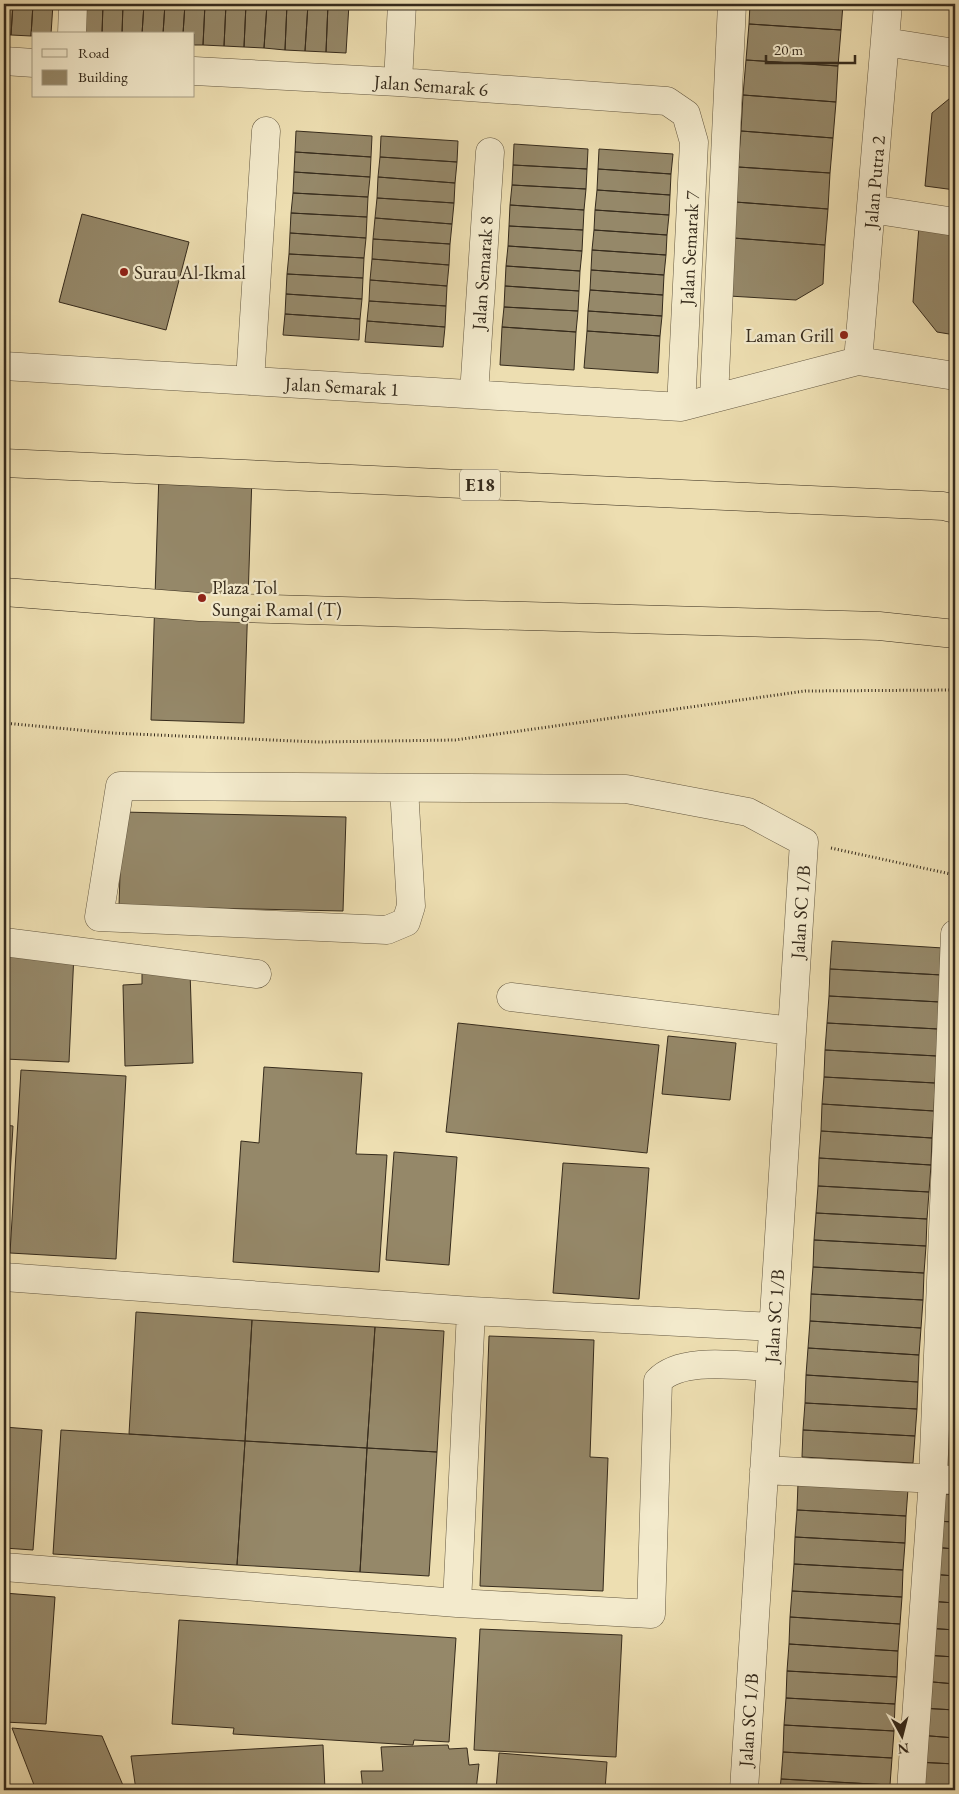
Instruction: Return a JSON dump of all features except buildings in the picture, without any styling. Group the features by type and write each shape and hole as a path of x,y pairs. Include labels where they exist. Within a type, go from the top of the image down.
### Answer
{"highway":[{"name":"E18","path":"4,463 923,505 955,509"},
{"path":"4,592 200,607 879,626 955,634"}],"street":[{"path":"72,32 73,4"},
{"path":"398,82 402,4"},
{"path":"714,398 732,4"},
{"name":"Jalan Putra 2","path":"858,361 888,4"},
{"path":"885,42 955,52"},
{"path":"4,61 32,63"},
{"name":"Jalan Semarak 6","path":"195,71 398,82 668,101"},
{"name":"Jalan Semarak 7","path":"668,101 686,114 694,142 681,407"},
{"path":"250,381 266,131"},
{"name":"Jalan Semarak 8","path":"474,394 490,152"},
{"path":"871,209 955,222"},
{"path":"858,361 955,376"},
{"name":"Jalan Semarak 1","path":"4,366 681,407 858,361"},
{"path":"404,788 411,906 406,922 387,930 99,917 120,786 626,789 748,812 804,842"},
{"name":"Jalan SC 1/B","path":"744,1790 804,842"},
{"path":"911,1790 944,1479 955,934"},
{"path":"4,942 257,974"},
{"path":"511,997 792,1031"},
{"path":"4,1277 471,1311 773,1327"},
{"path":"457,1604 471,1311"},
{"path":"4,1567 457,1604 651,1614 658,1381 664,1374 685,1366 770,1367"},
{"path":"764,1470 944,1479"}],"path":[{"path":"4,723 111,733 308,741 455,740 805,692 955,690"},
{"path":"804,842 955,875"}],"place":[{"name":"Surau Al-Ikmal","path":"124,272"},
{"name":"Laman Grill","path":"844,335"},
{"name":"Plaza Tol Sungai Ramal (T)","path":"202,598"}]}
